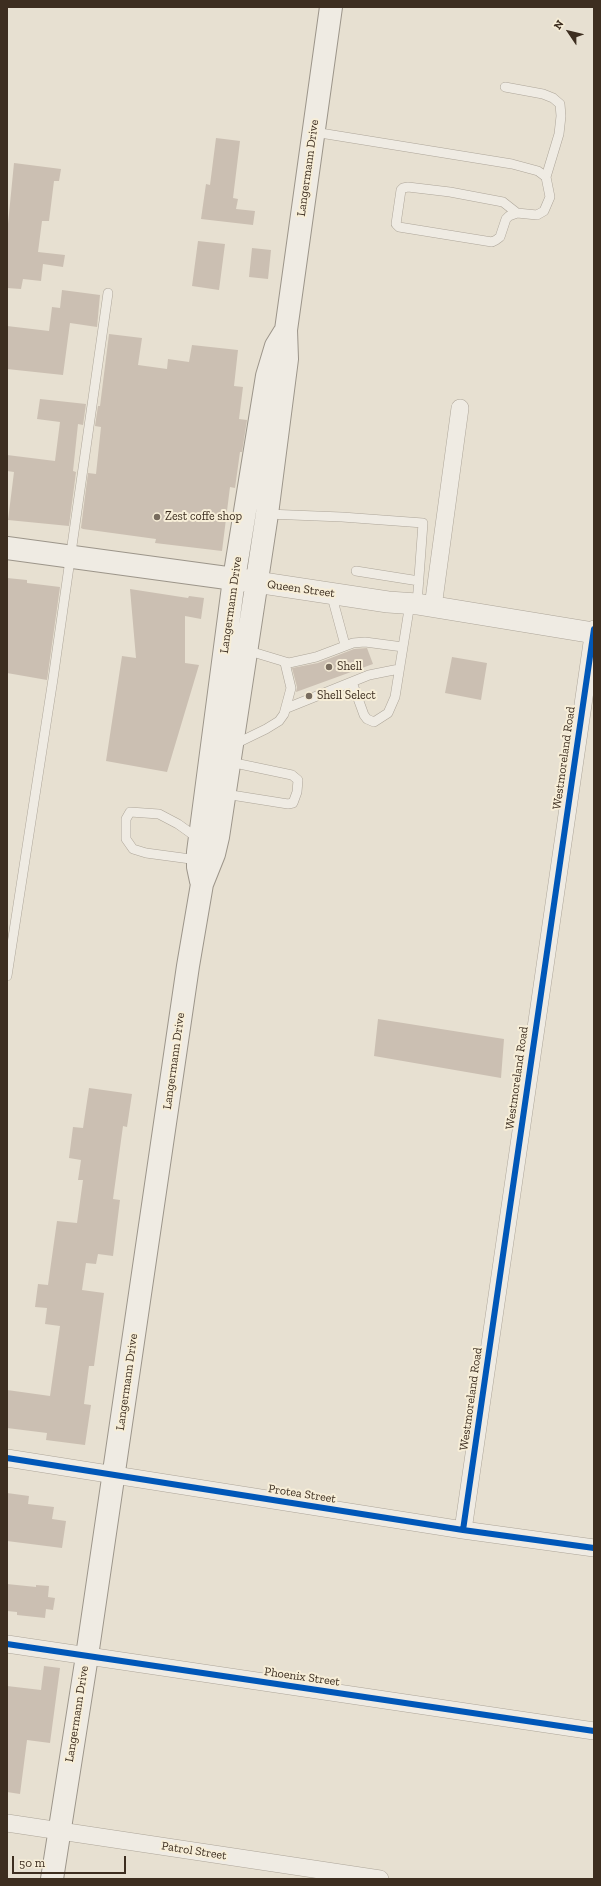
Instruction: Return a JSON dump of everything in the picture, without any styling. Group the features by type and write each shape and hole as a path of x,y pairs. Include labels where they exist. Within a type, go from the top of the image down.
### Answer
{"main road":[{"name":"Langermann Drive","path":"52,1879 202,884 214,854 225,794 267,514 287,359 286,330 331,7"},
{"name":"Langermann Drive","path":"202,884 199,850 234,579 267,376 276,346 286,330"},
{"name":"Queen Street","path":"7,548 71,558 256,582"}],"street":[{"path":"420,605 460,408"},
{"name":"Queen Street","path":"256,582 420,605 594,632"},
{"name":"Westmoreland Road","path":"463,1530 594,632"},
{"name":"Protea Street","path":"7,1458 463,1530 594,1548"},
{"name":"Phoenix Street","path":"7,1644 594,1731"},
{"name":"Patrol Street","path":"7,1823 380,1879"}],"lane":[{"path":"505,87 543,94 553,98 560,104 561,116 559,134 546,177 550,197 544,211 537,215 517,213 503,202 450,192 408,187 401,190 396,224 403,228 492,242 500,237 506,219 517,213"},
{"path":"314,132 512,164 538,171 546,177"},
{"path":"7,976 71,558 108,293"},
{"path":"267,514 342,517 422,523 419,581 420,605 403,647 395,697 391,708 385,715 374,722 367,719 364,715 352,682"},
{"path":"356,571 419,581"},
{"path":"331,593 345,645"},
{"path":"246,650 284,663 316,657 345,645 365,642 403,647"},
{"path":"231,754 274,724 284,714 287,708 291,688 284,663"},
{"path":"287,708 382,671 399,669"},
{"path":"225,794 288,804 293,803 297,792 298,780 292,775 231,754"},
{"path":"130,812 159,814 178,824 199,850 146,853 133,849 126,839 126,819 130,812"}],"building":[{"path":"216,138 240,141 233,198 238,199 236,209 255,211 253,225 201,219 206,184 210,185"},
{"path":"14,163 61,169 59,181 54,181 49,221 42,221 38,252 65,255 63,267 43,264 41,281 23,279 21,289 7,288 7,234"},
{"path":"198,241 225,244 219,290 192,286"},
{"path":"252,248 271,250 268,279 249,277"},
{"path":"62,290 100,295 97,327 70,323 63,375 7,369 7,326 49,331 52,307 60,308"},
{"path":"109,334 142,338 138,365 167,369 168,359 189,362 192,345 238,350 234,386 243,387 239,419 247,420 242,452 240,452 235,488 230,487 222,551 155,543 156,539 81,528 88,473 96,474 101,427 95,426 98,406 100,406"},
{"path":"40,399 86,404 83,425 78,424 73,471 76,472 69,526 8,520 14,472 7,471 7,455 55,461 60,422 37,419"},
{"path":"7,578 27,580 27,583 60,587 47,680 7,673"},
{"path":"130,589 188,598 189,596 204,598 201,619 185,616 185,663 199,665 167,772 106,761 122,656 136,658"},
{"path":"367,648 373,664 296,692 297,687 292,668 318,663 354,649"},
{"path":"452,657 487,663 481,700 445,693"},
{"path":"378,1019 504,1039 501,1078 374,1056"},
{"path":"89,1088 132,1094 127,1127 123,1126 113,1199 120,1200 113,1256 98,1254 96,1264 86,1263 82,1290 104,1293 94,1366 89,1366 84,1404 91,1405 85,1445 46,1440 47,1433 7,1428 7,1390 50,1396 60,1326 45,1324 47,1308 35,1307 38,1284 48,1285 57,1221 77,1223 83,1180 78,1180 81,1160 69,1158 73,1127 83,1128"},
{"path":"7,1493 29,1496 28,1504 54,1507 52,1519 66,1521 62,1548 7,1541"},
{"path":"7,1584 36,1587 36,1585 49,1586 48,1597 55,1598 53,1610 46,1609 45,1618 17,1615 17,1612 7,1611"},
{"path":"44,1666 60,1668 50,1743 27,1740 20,1794 7,1792 7,1686 41,1690"}],"cycle path":[{"path":"463,1530 594,629"},
{"path":"7,1458 463,1530 594,1548"},
{"path":"7,1644 594,1731"}],"place":[{"name":"Zest coffe shop","path":"157,517"},
{"name":"Shell","path":"329,667"},
{"name":"Shell Select","path":"309,696"}]}
